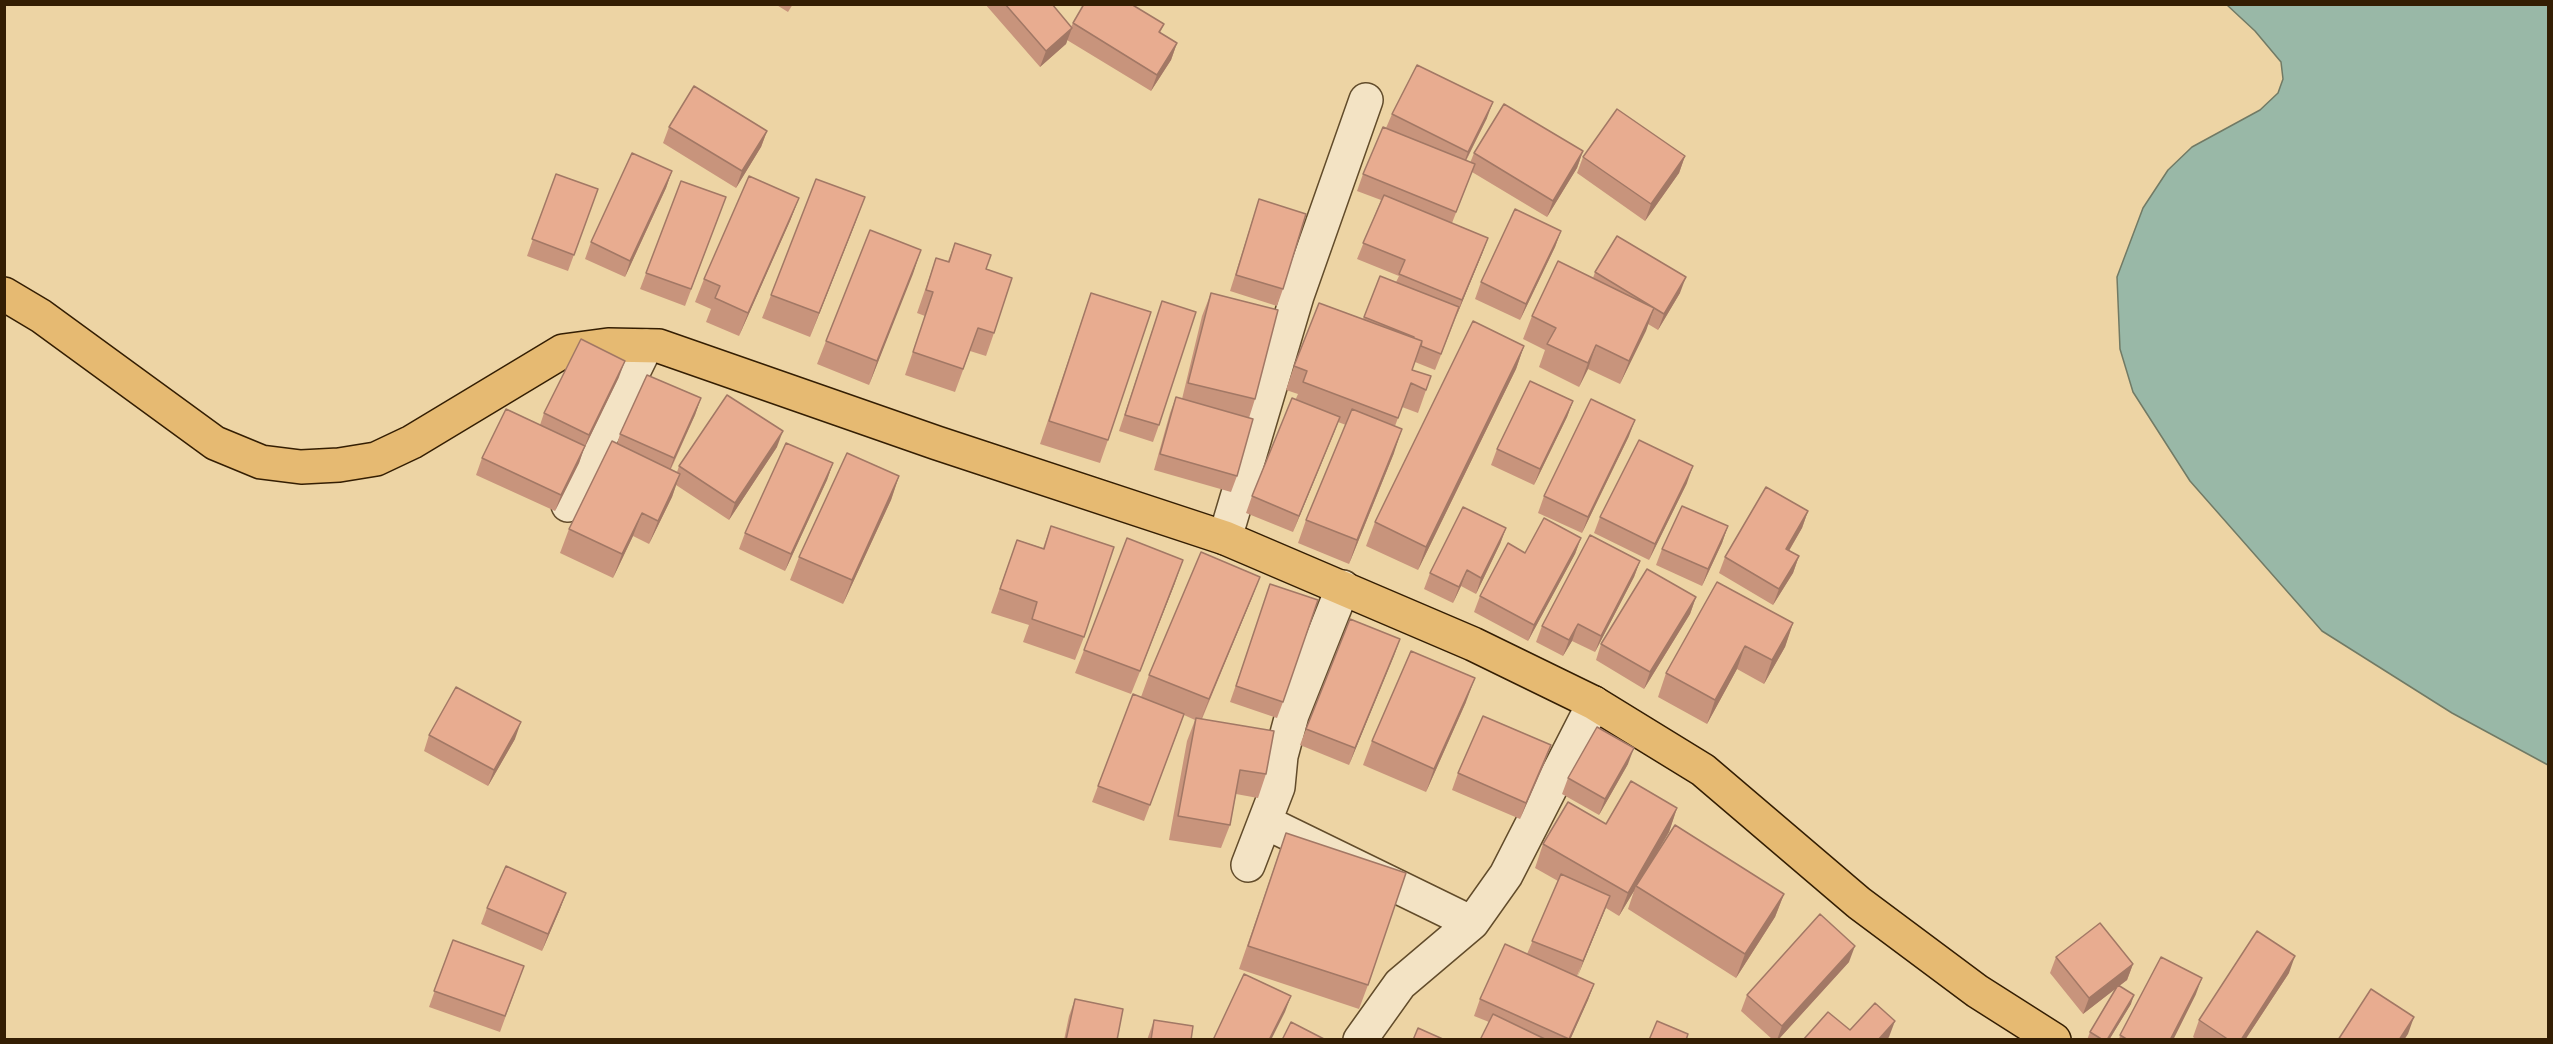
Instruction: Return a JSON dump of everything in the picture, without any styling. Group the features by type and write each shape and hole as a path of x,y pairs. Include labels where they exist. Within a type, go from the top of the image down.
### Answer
{"highway":[{"path":"4,294 41,316 215,443 261,462 301,467 339,465 376,459 412,442 563,351 608,345 659,346 937,443 1225,538 1473,644 1594,703 1703,770 1859,903 1977,991 2054,1040"}],"street":[{"path":"1225,538 1297,296 1366,100"},
{"path":"568,505 646,346"},
{"path":"1248,865 1278,787 1281,756 1292,716 1343,587"},
{"path":"1360,1040 1400,984 1472,923 1506,874 1594,703"},
{"path":"1264,822 1472,923"}],"shaded area":[{"path":"2227,5 2548,5 2548,765 2452,713 2322,631 2190,481 2133,392 2120,349 2117,277 2143,208 2168,170 2192,147 2260,110 2278,93 2283,79 2281,62 2255,31"}],"building":[{"path":"1005,4 1052,4 1072,28 1046,51"},
{"path":"1084,4 1131,4 1164,24 1159,32 1177,43 1157,75 1073,23"},
{"path":"1417,65 1493,102 1468,152 1392,114"},
{"path":"694,86 767,131 742,171 669,127"},
{"path":"1504,104 1583,151 1553,201 1474,153"},
{"path":"1617,109 1685,156 1651,204 1583,157"},
{"path":"1383,127 1475,164 1456,212 1363,174"},
{"path":"632,153 672,171 630,261 591,242"},
{"path":"556,174 598,189 574,255 532,239"},
{"path":"749,176 799,198 748,313 715,298 720,286 704,279"},
{"path":"816,179 865,197 819,313 771,295"},
{"path":"681,181 726,197 691,289 646,273"},
{"path":"1384,195 1488,238 1462,300 1399,274 1405,260 1363,243"},
{"path":"1259,199 1306,214 1283,289 1236,275"},
{"path":"1515,209 1561,231 1526,304 1481,282"},
{"path":"870,230 921,250 877,361 826,341"},
{"path":"1617,236 1686,277 1664,314 1595,272"},
{"path":"955,243 991,255 986,269 1012,278 994,333 978,328 963,369 913,352 933,292 926,290 936,258 949,262"},
{"path":"1558,261 1654,308 1629,361 1596,345 1588,363 1547,344 1556,328 1532,316"},
{"path":"1380,276 1459,307 1441,354 1421,346 1422,341 1414,337 1364,317"},
{"path":"1091,293 1151,312 1108,440 1049,421"},
{"path":"1211,293 1278,310 1255,399 1188,383"},
{"path":"1162,301 1196,312 1159,425 1125,415"},
{"path":"1319,303 1422,341 1412,370 1431,376 1426,390 1411,383 1398,418 1303,382 1307,371 1294,366"},
{"path":"1473,321 1524,346 1426,547 1375,522"},
{"path":"581,339 625,361 589,435 544,413"},
{"path":"647,375 701,398 674,458 620,434"},
{"path":"1530,381 1573,401 1540,469 1497,449"},
{"path":"727,395 783,431 735,503 679,466"},
{"path":"1176,397 1253,419 1237,476 1160,454"},
{"path":"1292,398 1340,417 1299,516 1252,496"},
{"path":"1591,399 1635,420 1588,517 1544,496"},
{"path":"506,409 585,446 561,495 482,458"},
{"path":"1352,409 1402,429 1357,540 1306,520"},
{"path":"1639,440 1693,466 1655,544 1600,517"},
{"path":"612,441 680,474 658,521 642,513 622,554 569,529"},
{"path":"786,443 833,463 791,554 745,533"},
{"path":"847,453 899,476 852,580 799,557"},
{"path":"1766,487 1808,511 1786,549 1799,556 1779,589 1725,557"},
{"path":"1682,506 1728,526 1708,569 1662,549"},
{"path":"1463,507 1506,528 1481,578 1467,570 1459,587 1430,573"},
{"path":"1544,518 1581,538 1534,625 1480,596 1508,543 1525,553"},
{"path":"1051,526 1114,547 1084,637 1032,619 1037,602 1000,589 1017,540 1044,549"},
{"path":"1590,535 1640,561 1601,636 1578,624 1569,640 1542,626"},
{"path":"1127,538 1183,560 1140,671 1084,650"},
{"path":"1201,552 1260,577 1209,699 1149,675"},
{"path":"1647,569 1696,597 1650,672 1601,644"},
{"path":"1717,582 1793,623 1772,660 1745,646 1715,700 1666,673"},
{"path":"1270,584 1318,600 1283,702 1236,686"},
{"path":"1350,619 1400,639 1355,748 1306,729"},
{"path":"1411,651 1475,678 1434,769 1372,741"},
{"path":"456,687 521,722 494,770 429,735"},
{"path":"1133,694 1184,714 1150,805 1098,786"},
{"path":"1483,716 1551,745 1526,803 1458,773"},
{"path":"1196,718 1274,731 1266,774 1240,770 1230,825 1178,816"},
{"path":"1597,727 1634,748 1605,799 1568,778"},
{"path":"1631,781 1677,808 1628,893 1543,844 1568,802 1606,824"},
{"path":"1675,825 1784,894 1745,954 1636,886"},
{"path":"1286,833 1406,873 1368,985 1248,946"},
{"path":"506,866 566,893 548,934 487,908"},
{"path":"1561,874 1610,896 1583,961 1532,941"},
{"path":"1820,914 1855,946 1782,1026 1747,995"},
{"path":"2100,923 2133,964 2089,998 2056,957"},
{"path":"2257,931 2295,956 2241,1040 2229,1040 2199,1020"},
{"path":"453,940 524,966 505,1016 434,991"},
{"path":"1505,944 1594,984 1569,1039 1480,999"},
{"path":"2161,957 2202,978 2170,1040 2128,1040 2120,1035"},
{"path":"1244,974 1291,996 1269,1040 1213,1040"},
{"path":"2118,985 2134,995 2107,1040 2103,1040 2090,1032"},
{"path":"2371,989 2414,1017 2399,1040 2338,1040"},
{"path":"1075,999 1123,1009 1117,1040 1066,1040"},
{"path":"1875,1003 1895,1021 1878,1040 1803,1040 1828,1012 1850,1030"},
{"path":"1493,1014 1547,1040 1480,1040"},
{"path":"1154,1020 1193,1026 1191,1040 1151,1040"},
{"path":"1657,1021 1688,1034 1686,1040 1649,1040"},
{"path":"1291,1022 1326,1040 1282,1040"},
{"path":"1418,1028 1445,1040 1413,1040"}]}
